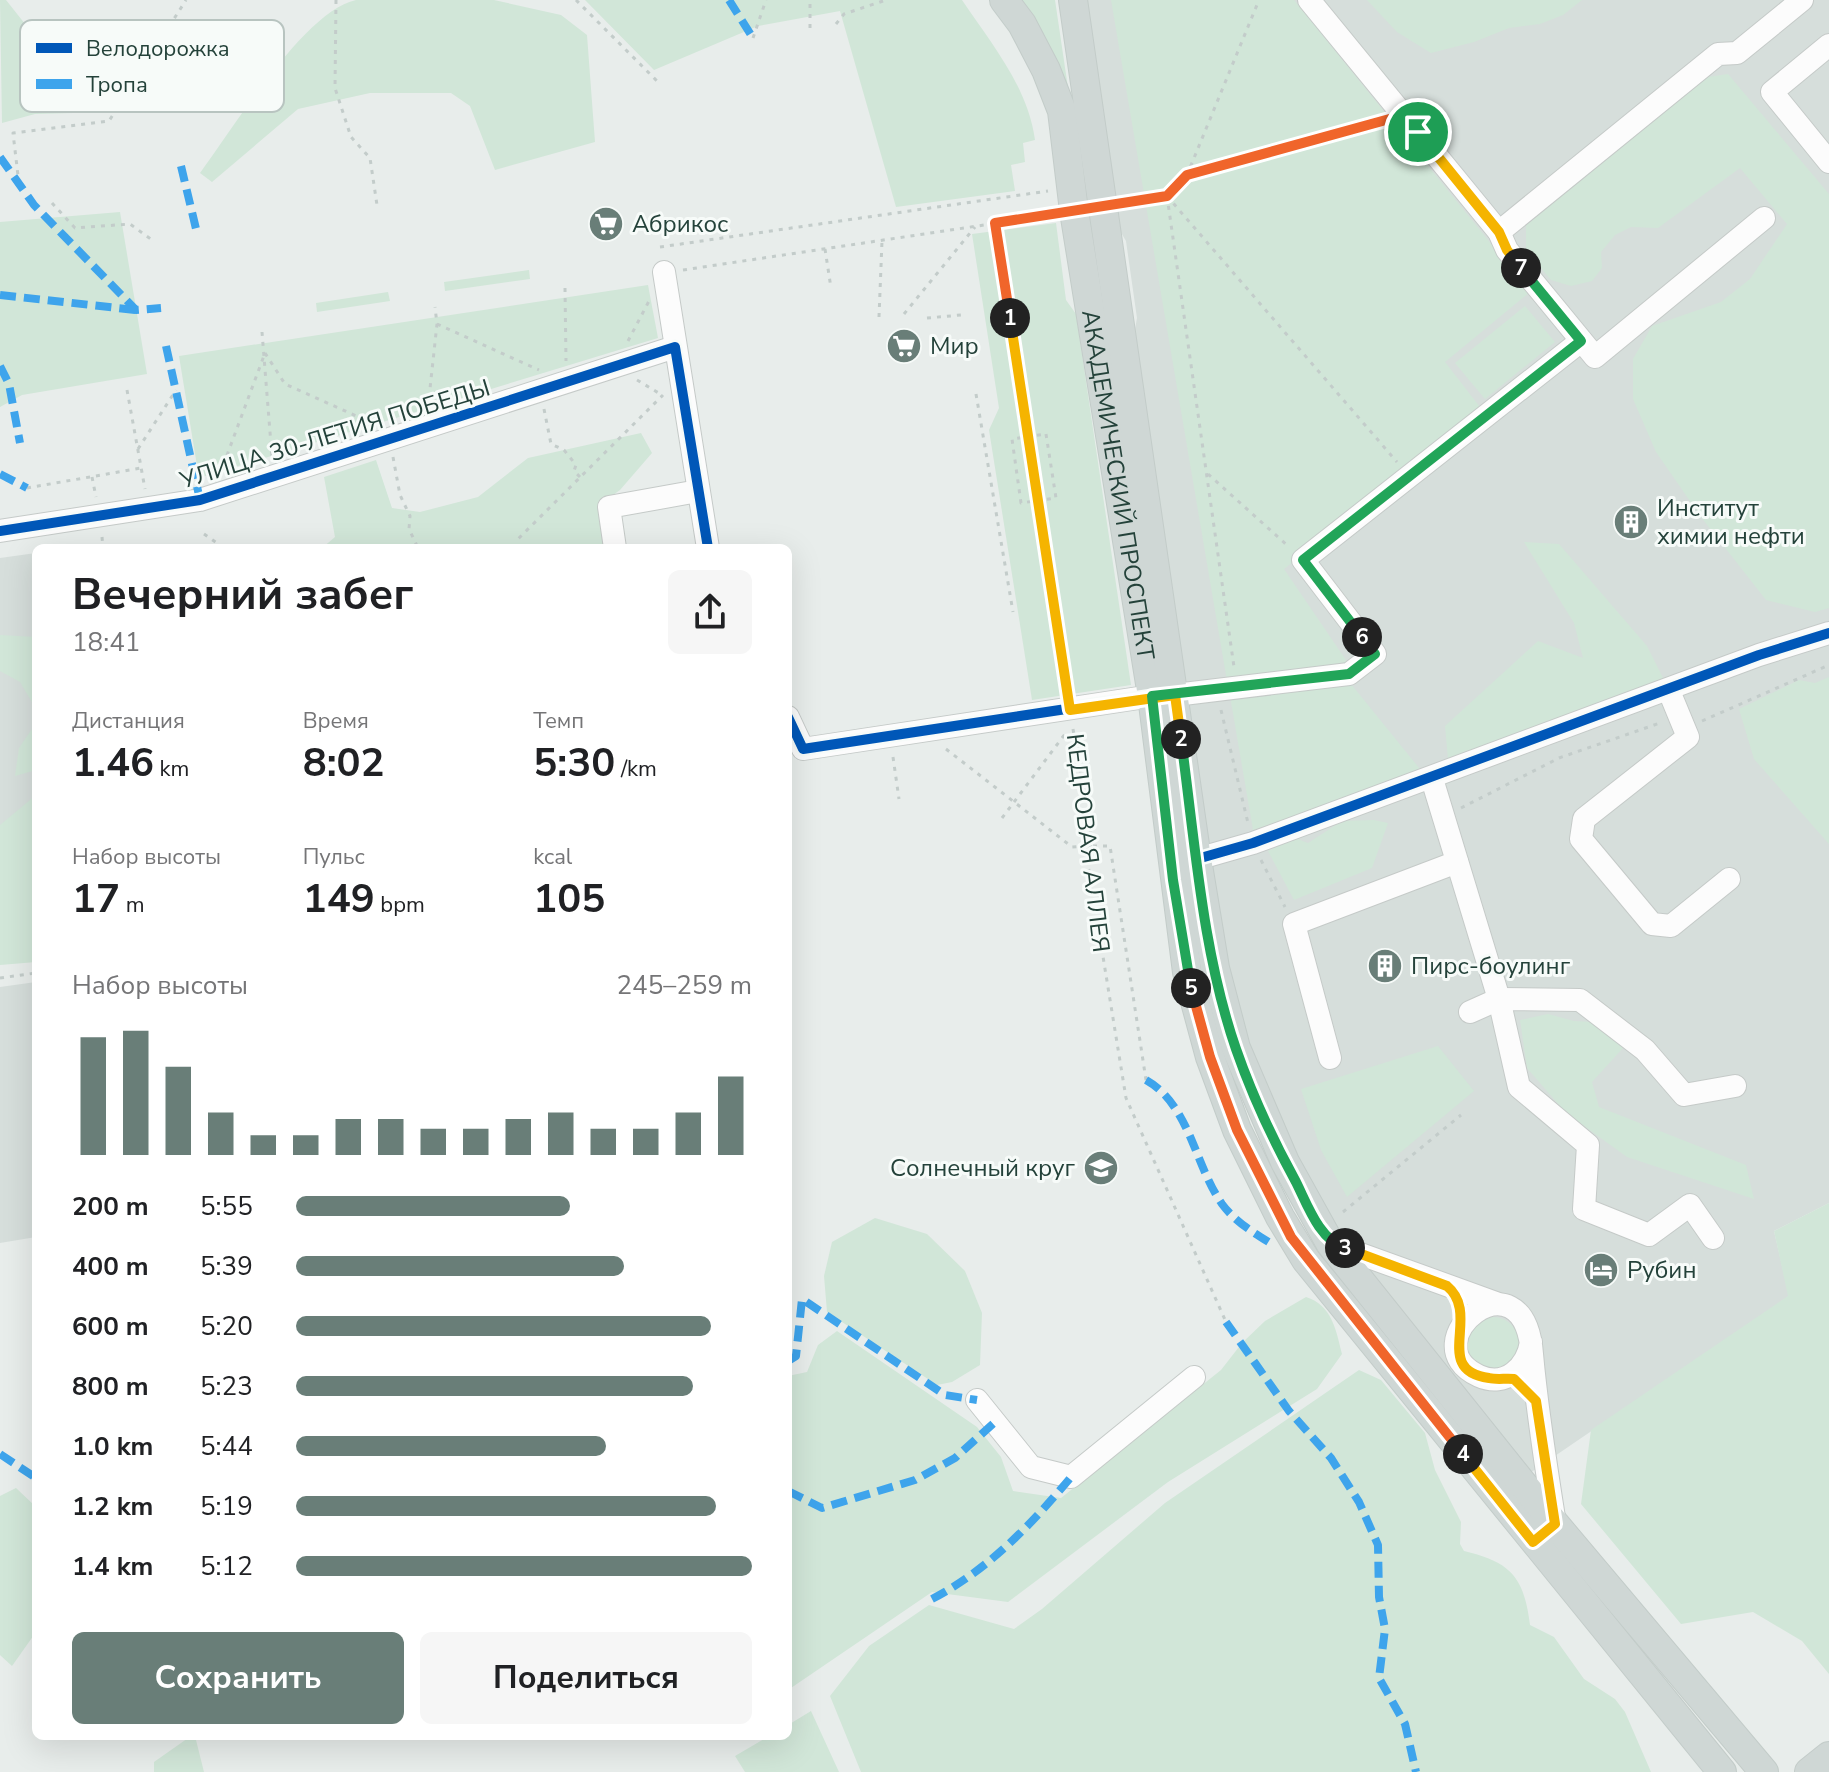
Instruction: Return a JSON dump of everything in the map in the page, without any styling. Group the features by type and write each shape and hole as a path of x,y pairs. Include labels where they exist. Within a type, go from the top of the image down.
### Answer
{"main road":[{"name":"АКАДЕМИЧЕСКИЙ ПРОСПЕКТ","path":"1004,0 1040,58 1062,111 1074,211 1163,695 1197,859 1215,968 1236,1048 1285,1162 1330,1243 1722,1772"},
{"name":"АКАДЕМИЧЕСКИЙ ПРОСПЕКТ","path":"1073,0 1163,695 1187,972 1210,1057 1237,1130 1280,1217 1306,1260 1544,1533 1764,1772"},
{"path":"1306,1260 1330,1243"},
{"path":"1809,1772 1829,1756"}],"street":[{"path":"1309,0 1499,232 1507,250 1595,357 1764,218"},
{"path":"1499,232 1718,54 1737,53 1802,0"},
{"path":"1829,45 1772,92 1829,162"},
{"path":"664,272 707,544"},
{"path":"792,726 803,749 1069,720 1163,695 1349,674 1375,654 1303,560 1581,341"},
{"name":"УЛИЦА 30-ЛЕТИЯ ПОБЕДЫ","path":"0,531 212,496 675,347"},
{"path":"614,544 609,507 698,491"},
{"path":"1197,859 1253,843 1432,779 1759,655 1829,633"},
{"path":"1669,691 1688,737 1584,819 1581,839 1652,924 1671,926 1729,879"},
{"path":"1432,779 1499,999 1519,1087 1588,1145 1584,1209 1649,1235 1690,1205 1713,1238"},
{"path":"1330,1058 1294,924 1457,862"},
{"path":"1470,1012 1499,999 1580,1000 1645,1050 1684,1095 1735,1086"},
{"path":"1330,1243 1501,1305 1523,1318 1531,1342 1544,1533"},
{"path":"1447,1286 1461,1302 1457,1348 1469,1369 1491,1379 1504,1378 1522,1383 1536,1401"},
{"path":"1461,1323 1478,1308 1501,1305"},
{"path":"1504,1378 1524,1365 1531,1342"},
{"path":"977,1400 1031,1467 1071,1477 1194,1377"}],"path":[{"path":"173,20 186,0"},
{"path":"336,0 335,88 351,137 370,158 377,205"},
{"path":"576,0 658,82"},
{"path":"753,38 766,0"},
{"path":"810,0 810,28"},
{"path":"836,24 844,14 886,0"},
{"path":"1102,207 1167,196 1187,175 1259,0"},
{"path":"19,184 13,133 109,121 115,112"},
{"path":"1187,175 1404,115"},
{"path":"660,247 1048,191"},
{"path":"1167,196 1235,676 1219,701 1253,843 1294,924"},
{"path":"1167,196 1409,476"},
{"path":"52,203 75,228 130,224 152,240"},
{"path":"664,272 1074,211"},
{"path":"904,314 976,226"},
{"path":"879,317 882,240"},
{"path":"825,248 831,288"},
{"path":"437,324 567,382 565,288"},
{"path":"426,427 437,324 435,307"},
{"path":"927,318 961,315"},
{"path":"262,332 273,476"},
{"path":"265,353 285,384 394,438 400,495 410,516 409,529 416,544"},
{"path":"212,496 265,353"},
{"path":"518,544 518,539 680,378"},
{"path":"127,390 148,508"},
{"path":"138,449 176,390"},
{"path":"539,391 551,444 564,450 576,465 574,471 580,477"},
{"path":"976,394 1013,612"},
{"path":"1046,434 1056,498 1038,501 1021,503 1012,439 1046,434"},
{"path":"27,488 141,468"},
{"path":"1207,473 1303,560"},
{"path":"92,477 97,504"},
{"path":"204,534 218,544"},
{"path":"1444,818 1559,758 1666,721 1697,724 1829,665"},
{"path":"1002,818 1069,720"},
{"path":"946,749 1072,847 1085,846"},
{"path":"893,757 899,799"},
{"path":"1093,846 1110,846 1146,1080"},
{"path":"0,978 32,974"},
{"path":"1343,1212 1461,1115"}],"shaded area":[{"path":"1086,0 1829,0 1829,1203 1774,1231 1789,1296 1530,1473 1338,1234 1317,1201 1249,1043 1228,968 1208,852 1134,335 1137,318 1126,241 1119,229"},
{"path":"32,554 32,897 0,901 0,558"},
{"path":"32,983 32,1238 0,1243 0,987"}],"green space":[{"path":"0,0 6,0 22,20 20,112 111,112 35,114 2,123"},
{"path":"356,0 494,0 561,15 587,35 595,142 495,170 470,106 451,93 370,93 298,109 212,182 200,173 243,112 284,112 284,58 314,25 336,9"},
{"path":"585,0 962,0 1016,84 1025,102 1035,140 1023,143 1025,162 1011,165 1015,191 896,207 840,11 758,26 654,70"},
{"path":"1003,0 1055,0 1152,655 1067,117"},
{"path":"1111,0 1294,0 1530,292 1445,362 1483,411 1284,569 1350,666 1227,681"},
{"path":"1367,0 1582,0 1563,15 1540,24 1509,28 1474,42 1431,53 1397,32"},
{"path":"1728,74 1829,194 1829,608 1815,612 1766,600 1701,517 1656,452 1633,399 1633,359 1652,326 1721,302 1750,279 1787,224 1740,168 1658,228 1631,227 1615,235 1601,252 1602,268 1592,281 1571,286 1551,280 1526,250 1526,224 1701,78"},
{"path":"120,212 147,374 22,395 0,407 0,222"},
{"path":"1056,223 1066,300 1076,314 1131,685 1032,700 989,430 999,408 972,234"},
{"path":"529,270 530,279 445,291 444,282"},
{"path":"648,285 658,338 199,478 179,356"},
{"path":"388,292 390,301 317,312 316,303"},
{"path":"1525,306 1555,342 1485,399 1455,363"},
{"path":"641,433 652,453 620,490 602,503 607,544 327,544 335,537 324,477 376,460 392,508 420,512 478,497 528,458"},
{"path":"1524,542 1559,544 1647,646 1665,682 1448,759 1445,726 1538,641 1583,658 1574,623"},
{"path":"0,635 32,637 32,702 20,682 0,671"},
{"path":"1829,677 1829,844 1754,759 1739,709 1799,680 1815,683"},
{"path":"1351,684 1424,774 1253,830 1230,696"},
{"path":"32,729 32,771 15,776 19,748"},
{"path":"32,798 32,962 0,965 0,825"},
{"path":"1342,821 1388,823 1372,868 1294,900 1268,851 1295,838 1308,843"},
{"path":"1548,1014 1593,1022 1623,1048 1592,1082 1599,1107 1746,1165 1754,1199 1627,1157 1566,1113 1527,1068 1520,1020"},
{"path":"1438,1046 1474,1091 1347,1197 1321,1150 1301,1089"},
{"path":"1829,1203 1829,1674 1802,1641 1753,1612 1681,1624 1581,1504 1591,1430 1788,1296 1774,1231"},
{"path":"875,1218 927,1234 965,1271 982,1313 980,1365 952,1382 937,1385 827,1312 824,1276 832,1242"},
{"path":"1306,1297 1327,1312 1342,1354 1317,1389 1168,1482 1008,1602 932,1592 792,1687 792,1375 807,1372 818,1345 837,1331 977,1427 1001,1457 1013,1491 1061,1498 1221,1370 1242,1343 1265,1321"},
{"path":"1493,1317 1512,1324 1519,1343 1512,1362 1493,1369 1474,1362 1467,1343 1474,1324"},
{"path":"1359,1370 1381,1380 1425,1433 1435,1470 1461,1522 1460,1544 1464,1551 1493,1560 1512,1574 1524,1594 1530,1625 1554,1637 1584,1679 1615,1699 1625,1712 1651,1772 861,1772 830,1696 869,1646 929,1605 1014,1629 1042,1609 1165,1503"},
{"path":"16,1488 32,1503 32,1638 12,1666 0,1655 0,1496"},
{"path":"811,1711 839,1772 745,1772 735,1756 762,1740 792,1740 792,1723"},
{"path":"185,1740 196,1740 204,1772 154,1772 154,1762"}],"marked path":[{"path":"729,0 753,38"},
{"path":"0,157 34,205 136,310 161,308"},
{"path":"181,166 197,233"},
{"path":"0,295 136,310"},
{"path":"166,346 200,500"},
{"path":"0,366 9,384 20,443"},
{"path":"0,474 27,488"},
{"path":"1146,1080 1161,1091 1182,1120 1222,1204 1240,1222 1275,1246"},
{"path":"792,1358 796,1356 802,1299 945,1395 977,1400"},
{"path":"1226,1322 1289,1411 1331,1458 1359,1502 1378,1545 1379,1597 1385,1629 1379,1678 1405,1724 1416,1772"},
{"path":"792,1493 822,1508 915,1480 955,1458 995,1422"},
{"path":"0,1454 32,1475"},
{"path":"932,1599 972,1574 1008,1545 1071,1477"}],"cycle path":[{"path":"0,531 200,500 675,347 707,544"},
{"path":"1197,859 1253,843 1759,655 1829,633"},
{"path":"792,726 803,749 1152,696"}],"place":[{"name":"Абрикос","path":"606,224"},
{"name":"Мир","path":"904,346"},
{"name":"Институт химии нефти","path":"1631,522"},
{"name":"Пирс-боулинг","path":"1385,966"},
{"name":"Солнечный круг","path":"1101,1168"},
{"name":"Рубин","path":"1601,1270"}],"route":[{"path":"1418,132 1404,115 1187,175 1167,196 995,223 1070,710 1152,696 1175,695 1215,968 1236,1048 1266,1121 1307,1205 1330,1243 1447,1286 1456,1293 1463,1312 1457,1335 1461,1359 1479,1376 1514,1379 1530,1391 1536,1401 1555,1524 1533,1542 1306,1260 1280,1217 1237,1130 1210,1057 1187,972 1152,696 1349,674 1375,654 1303,560 1581,341 1418,132"}]}
